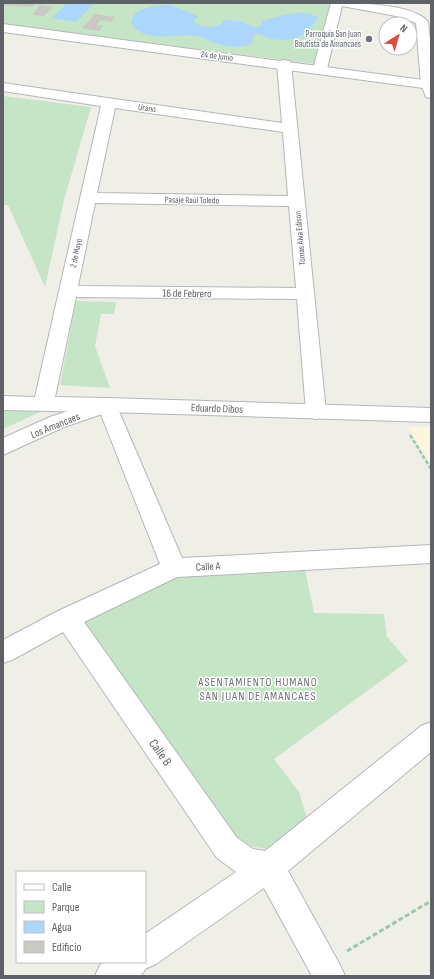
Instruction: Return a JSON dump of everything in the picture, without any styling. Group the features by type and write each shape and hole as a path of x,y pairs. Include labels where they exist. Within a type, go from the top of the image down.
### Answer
{"street":[{"path":"320,69 337,3"},
{"path":"346,3 409,15 422,22 430,88"},
{"name":"24 de Junio","path":"3,28 320,69 430,88"},
{"name":"Tomas Alva Edison","path":"284,64 316,412"},
{"name":"Urano","path":"3,87 290,129"},
{"name":"2 de Mayo","path":"44,403 109,102"},
{"name":"Pasaje Raúl Toledo","path":"88,198 297,201"},
{"name":"16 de Febrero","path":"68,291 305,294"},
{"name":"Eduardo Dibos","path":"3,403 431,415"},
{"path":"107,405 174,568"},
{"name":"Los Amancaes","path":"3,447 57,422 107,405"},
{"name":"Calle A","path":"3,652 67,618 174,568 431,554"},
{"name":"Calle B","path":"67,618 227,848 247,862 269,867"},
{"path":"146,952 269,867 431,735"},
{"path":"269,867 326,971"},
{"path":"111,976 130,963"}],"path":[{"path":"397,414 431,469"},
{"path":"326,971 431,901"}],"shaded area":[{"path":"407,427 431,427 431,464"}],"green space":[{"path":"3,3 331,3 315,64 3,24"},
{"path":"3,96 91,107 64,200 45,287 8,205 3,205"},
{"path":"76,301 116,302 114,314 101,314 95,346 110,388 60,385"},
{"path":"3,411 42,411 3,429"},
{"path":"305,570 314,613 384,614 387,637 408,661 274,759 299,792 307,819 268,849 244,845 205,808 80,619 175,573"}],"water":[{"path":"67,3 94,3 76,22 52,18"},
{"path":"171,5 198,16 194,21 195,23 205,27 220,25 223,23 223,20 239,21 255,27 262,25 261,21 298,13 305,13 318,18 308,30 297,37 277,40 254,34 252,43 238,47 216,43 198,36 153,36 137,30 131,23 132,18 139,11 149,7"}],"building":[{"path":"3,3 35,3 32,7 3,5"},
{"path":"40,5 53,7 44,16 32,15"},
{"path":"95,14 115,17 111,22 101,20 97,25 103,26 99,31 82,28"}],"place":[{"name":"Parroquia San Juan Bautista de Amancaes","path":"369,39"}],"district":[{"name":"ASENTAMIENTO HUMANO SAN JUAN DE AMANCAES","path":"258,689"}]}
